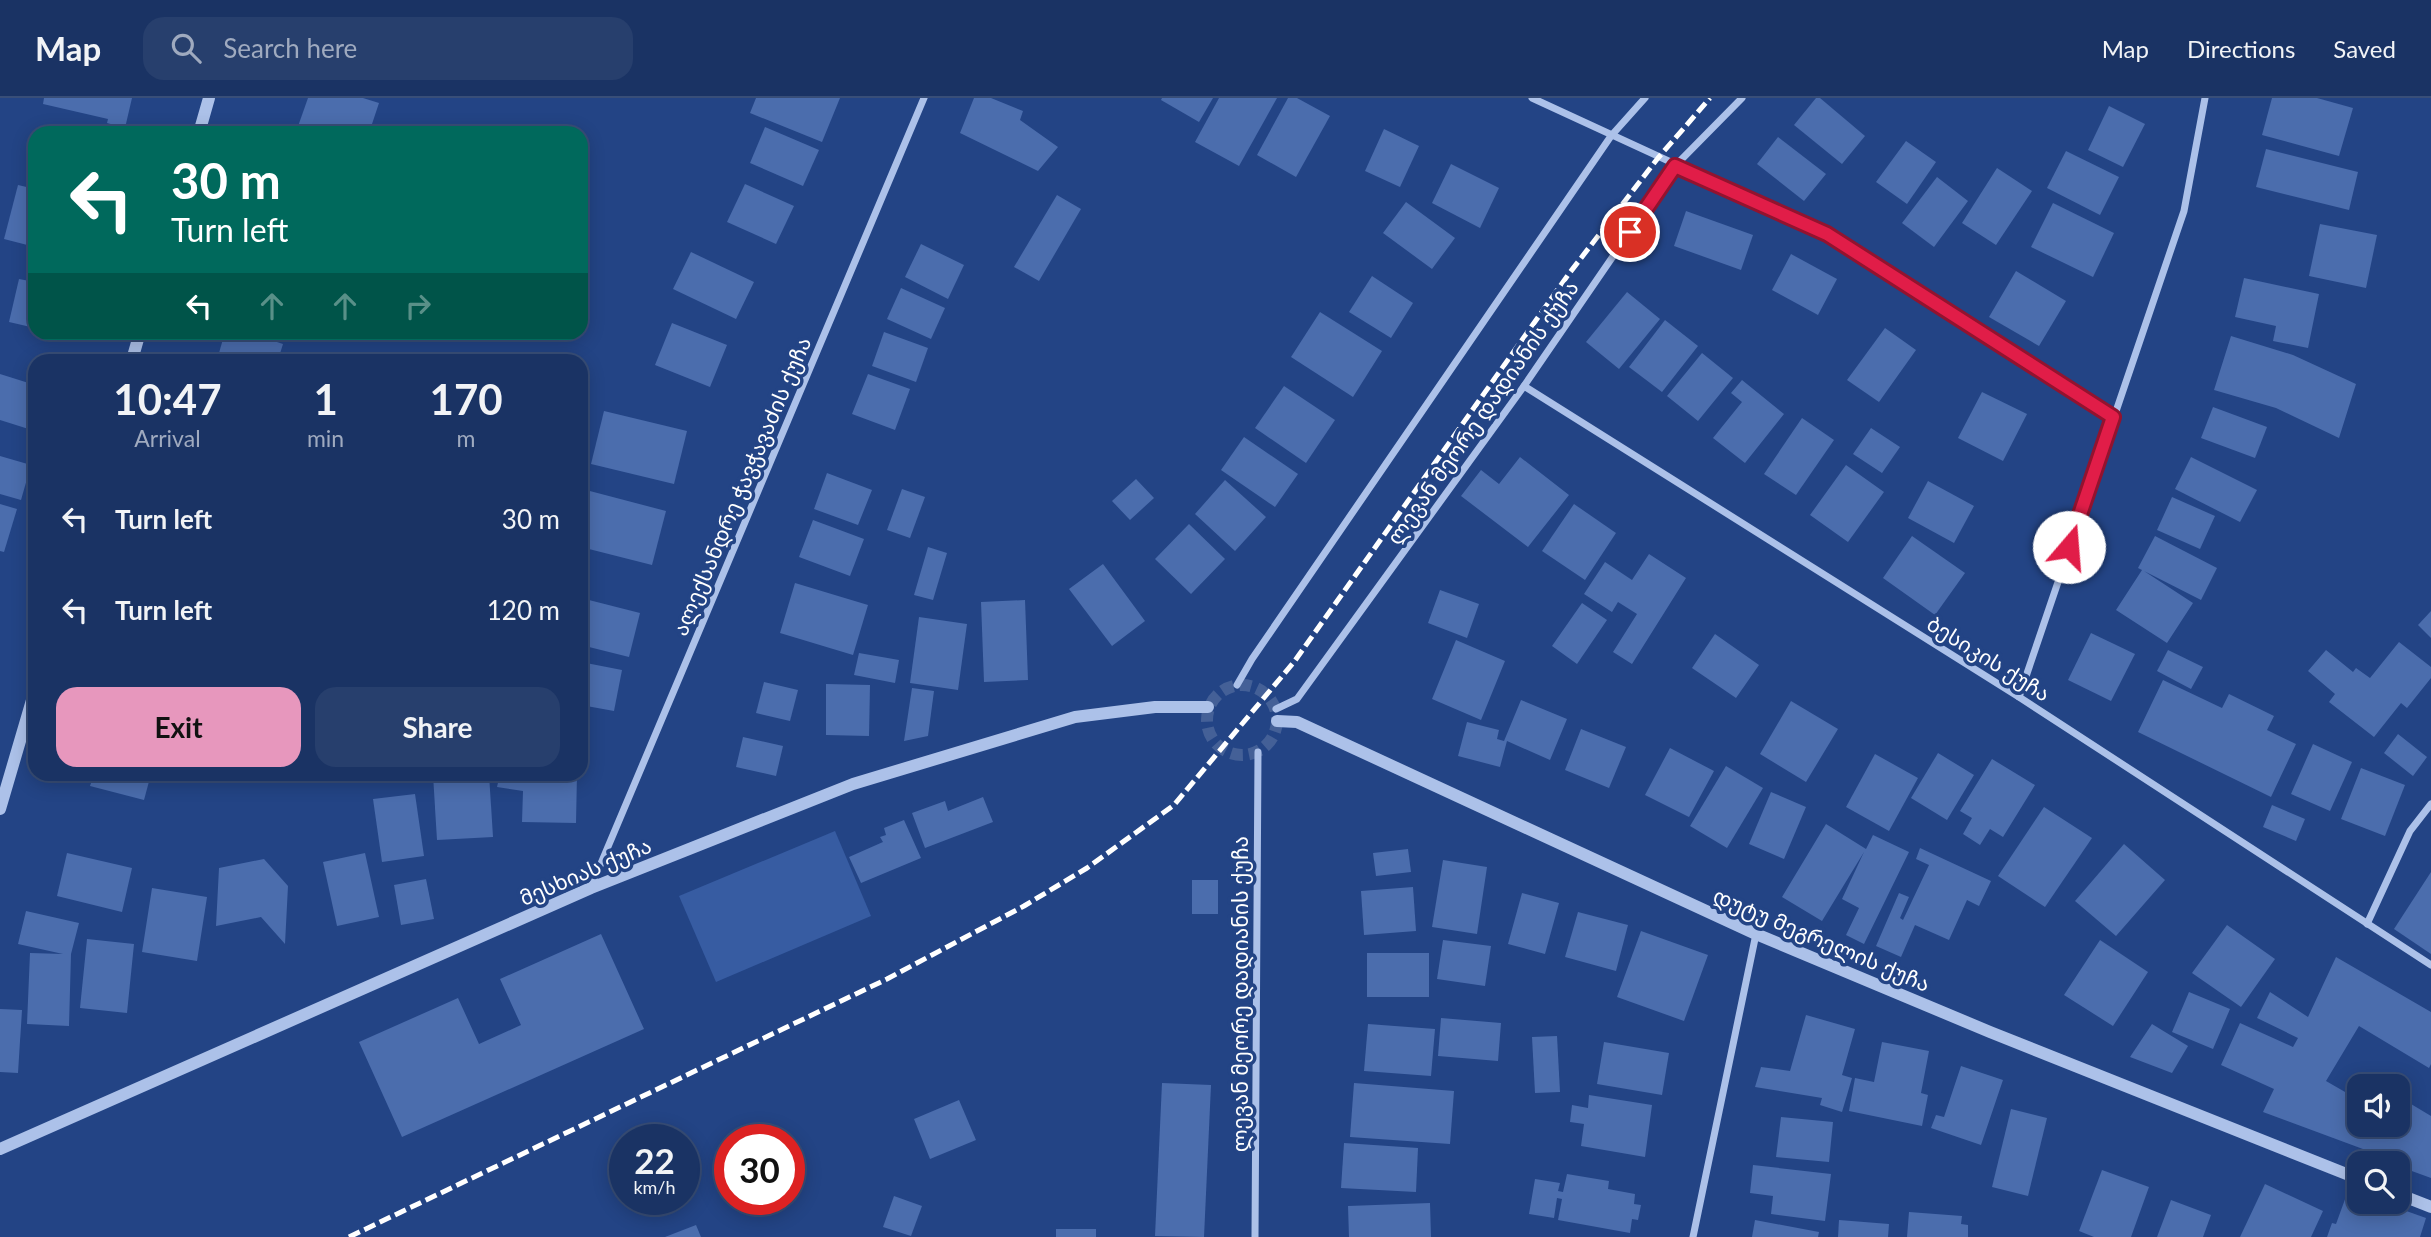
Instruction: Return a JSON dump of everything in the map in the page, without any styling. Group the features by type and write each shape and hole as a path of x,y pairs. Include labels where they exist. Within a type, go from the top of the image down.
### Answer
{"street":[{"path":"201,126 209,98"},
{"name":"ალექსანდრე ჭავჭავაძის ქუჩა","path":"591,888 924,98"},
{"path":"1532,98 1827,234 2113,417"},
{"path":"1237,685 1252,659 1611,136 1645,98"},
{"name":"ლევან მეორე დადიანის ქუჩა","path":"1276,715 1297,699 1524,386 1675,166 1742,98"},
{"path":"2018,697 2184,211 2205,98"},
{"name":"ბესიკის ქუჩა","path":"1524,386 2018,697 2431,965"},
{"name":"მესხიას ქუჩა","path":"0,1149 591,888 853,784 1075,716 1155,707 1208,707"},
{"path":"0,809 28,714"},
{"name":"დუტუ მეგრელის ქუჩა","path":"1276,715 1297,722 1756,934 1990,1032 2347,1174"},
{"name":"ლევან მეორე დადიანის ქუჩა","path":"1255,1237 1258,752"},
{"path":"2367,924 2410,831 2431,804"},
{"path":"1693,1237 1756,934"},
{"path":"2410,1199 2431,1207"}],"shaded area":[{"path":"835,831 871,916 716,982 679,896"}],"building":[{"path":"44,98 132,98 125,126 107,123 108,119 43,104"},
{"path":"308,98 363,98 379,103 371,126 298,126"},
{"path":"756,98 840,98 822,142 750,113"},
{"path":"974,98 991,98 1023,111 1020,120 1058,147 1038,171 960,133"},
{"path":"1213,98 1199,122 1161,100"},
{"path":"1219,98 1277,98 1239,166 1195,142"},
{"path":"1288,98 1297,98 1330,116 1296,177 1257,155"},
{"path":"1816,98 1820,98 1865,136 1842,164 1794,125"},
{"path":"2272,98 2317,98 2353,108 2339,156 2262,135"},
{"path":"2109,106 2145,124 2123,167 2088,150"},
{"path":"765,127 819,150 803,186 750,163"},
{"path":"1384,129 1419,146 1400,187 1365,171"},
{"path":"1778,137 1826,174 1804,201 1757,164"},
{"path":"1906,141 1936,162 1907,204 1876,182"},
{"path":"2266,149 2358,172 2349,210 2256,187"},
{"path":"2066,151 2119,177 2100,215 2047,188"},
{"path":"1451,164 1499,188 1480,228 1432,203"},
{"path":"1997,168 2032,191 1996,245 1962,223"},
{"path":"1937,177 1968,201 1934,247 1902,223"},
{"path":"745,184 794,206 776,244 727,222"},
{"path":"18,185 28,187 28,245 4,239"},
{"path":"1057,195 1081,209 1039,281 1014,267"},
{"path":"1406,202 1455,238 1432,269 1383,233"},
{"path":"2053,203 2114,233 2093,277 2031,247"},
{"path":"1686,211 1753,235 1741,270 1674,246"},
{"path":"2320,224 2377,235 2366,288 2309,276"},
{"path":"921,244 964,265 948,299 905,277"},
{"path":"691,252 754,282 736,319 673,289"},
{"path":"1791,254 1837,279 1818,315 1772,290"},
{"path":"2016,271 2066,301 2039,346 1989,317"},
{"path":"1372,276 1413,303 1391,338 1349,312"},
{"path":"2244,278 2319,294 2308,348 2273,341 2276,326 2235,317"},
{"path":"19,279 28,281 28,326 9,322"},
{"path":"901,288 945,308 931,339 887,319"},
{"path":"1627,292 1660,319 1619,369 1586,342"},
{"path":"1320,312 1382,351 1353,397 1291,357"},
{"path":"1665,320 1698,346 1662,392 1629,367"},
{"path":"672,323 727,345 710,387 655,365"},
{"path":"1885,328 1916,350 1879,402 1847,380"},
{"path":"884,332 928,348 916,382 872,366"},
{"path":"2231,336 2293,355 2356,384 2339,438 2276,408 2214,390"},
{"path":"223,340 271,340 283,344 280,354 219,354"},
{"path":"1702,353 1733,378 1698,421 1667,396"},
{"path":"0,374 28,383 28,429 0,420"},
{"path":"868,374 910,389 895,430 852,414"},
{"path":"1742,380 1784,414 1745,463 1713,438 1742,402 1731,393"},
{"path":"1284,386 1335,420 1306,463 1255,428"},
{"path":"1982,392 2027,414 2003,461 1958,438"},
{"path":"2213,407 2267,427 2255,458 2201,438"},
{"path":"604,411 687,431 674,484 591,464"},
{"path":"1802,418 1834,440 1796,495 1764,474"},
{"path":"1871,428 1900,447 1882,473 1853,454"},
{"path":"1244,437 1298,474 1275,507 1221,470"},
{"path":"0,456 28,464 28,476 21,500 0,494"},
{"path":"1520,457 1569,495 1528,547 1461,496 1481,470 1499,484"},
{"path":"2191,457 2257,490 2240,522 2175,489"},
{"path":"1846,465 1884,492 1848,542 1810,515"},
{"path":"827,473 872,490 858,525 814,509"},
{"path":"1136,479 1154,498 1130,520 1112,501"},
{"path":"1225,480 1266,517 1235,551 1195,514"},
{"path":"1928,481 1974,506 1954,543 1908,518"},
{"path":"902,489 925,497 910,538 887,530"},
{"path":"588,491 666,511 652,565 588,549"},
{"path":"2172,497 2215,516 2200,549 2157,530"},
{"path":"0,504 17,509 4,552 0,551"},
{"path":"1574,504 1616,533 1585,580 1542,551"},
{"path":"813,520 864,539 850,576 799,557"},
{"path":"1189,524 1225,559 1191,594 1155,559"},
{"path":"1912,536 1965,573 1935,615 1883,578"},
{"path":"2155,536 2217,568 2201,600 2144,571 2193,603 2167,643 2116,610 2142,570 2138,568"},
{"path":"928,547 947,553 933,600 914,595"},
{"path":"1649,554 1686,578 1632,664 1613,652 1637,614 1618,602 1612,612 1584,594 1605,562 1632,580"},
{"path":"1103,564 1145,621 1112,646 1069,589"},
{"path":"795,583 868,605 853,655 780,633"},
{"path":"1440,590 1479,604 1467,638 1428,623"},
{"path":"588,600 640,613 629,657 588,647"},
{"path":"1025,600 1028,680 984,682 981,602"},
{"path":"1582,603 1607,620 1577,664 1552,646"},
{"path":"2431,611 2431,638 2418,625"},
{"path":"919,617 967,624 958,690 910,683"},
{"path":"2091,633 2135,654 2111,701 2068,680"},
{"path":"1715,634 1759,665 1736,698 1692,668"},
{"path":"1456,640 1505,661 1481,720 1432,699"},
{"path":"2399,642 2431,667 2431,678 2407,708 2401,703 2374,737 2329,702 2335,694 2308,671 2326,650 2353,672 2356,668 2370,678"},
{"path":"2168,650 2203,667 2191,689 2157,671"},
{"path":"859,653 899,660 895,683 854,675"},
{"path":"588,663 622,670 614,711 588,706"},
{"path":"2163,680 2222,708 2229,694 2274,716 2267,730 2296,744 2271,797 2138,732"},
{"path":"764,682 798,690 790,721 756,713"},
{"path":"826,684 870,685 869,736 826,735"},
{"path":"912,688 934,691 928,736 904,741"},
{"path":"1521,700 1567,719 1550,760 1507,741 1500,767 1458,756 1467,722 1499,730 1497,739 1504,741"},
{"path":"1791,701 1838,729 1806,782 1760,754"},
{"path":"1581,729 1626,747 1609,788 1565,770"},
{"path":"2398,734 2427,757 2413,776 2384,753"},
{"path":"743,737 783,746 776,776 736,767"},
{"path":"2313,744 2352,762 2330,811 2291,794"},
{"path":"1670,748 1714,771 1689,817 1645,795"},
{"path":"1938,753 1974,775 1947,820 1911,798"},
{"path":"1875,754 1918,778 1889,831 1846,807"},
{"path":"1992,759 2035,785 2003,837 1990,829 1980,845 1963,834 1972,818 1960,811"},
{"path":"1726,766 1763,788 1727,848 1690,826"},
{"path":"2361,768 2405,785 2385,836 2341,819"},
{"path":"92,781 149,781 144,800 90,786"},
{"path":"433,781 489,781 493,837 437,840"},
{"path":"498,781 577,781 576,823 522,822 523,791 497,787"},
{"path":"1771,792 1806,807 1784,859 1749,844"},
{"path":"415,794 424,856 382,862 373,799"},
{"path":"983,797 993,822 925,848 912,813 945,801 948,811"},
{"path":"2272,805 2305,819 2296,841 2263,827"},
{"path":"2044,807 2092,838 2045,907 1998,876"},
{"path":"904,820 921,858 861,883 849,857 883,842 880,837 886,835 884,828"},
{"path":"1826,824 1866,849 1873,835 1909,852 1864,944 1846,935 1859,908 1842,899 1864,852 1822,921 1782,897"},
{"path":"2124,844 2165,880 2116,936 2075,901"},
{"path":"1920,848 1991,881 1979,906 1967,900 1949,940 1915,925 1901,957 1876,946 1899,893 1909,897 1900,918 1903,920 1929,865 1916,859"},
{"path":"1408,849 1411,872 1376,876 1373,853"},
{"path":"67,853 132,868 122,912 57,896"},
{"path":"365,853 379,917 337,926 323,862"},
{"path":"264,859 288,886 285,944 261,917 216,926 219,868"},
{"path":"1443,860 1487,867 1477,934 1432,927"},
{"path":"2431,872 2431,954 2394,929"},
{"path":"426,879 434,919 401,925 394,885"},
{"path":"1192,880 1218,880 1218,914 1192,914"},
{"path":"1413,887 1416,931 1364,935 1361,891"},
{"path":"152,888 207,897 197,961 142,952"},
{"path":"1522,893 1559,903 1545,954 1508,944"},
{"path":"26,911 79,923 71,954 69,1026 27,1024 30,953 63,954 18,944"},
{"path":"1578,912 1628,925 1616,971 1565,957"},
{"path":"2227,925 2275,959 2241,1007 2192,973"},
{"path":"1641,931 1708,955 1684,1021 1617,997"},
{"path":"601,934 644,1029 402,1137 359,1042 458,998 479,1044 521,1025 500,979"},
{"path":"87,939 134,944 127,1013 80,1008"},
{"path":"1443,940 1491,946 1485,986 1437,979"},
{"path":"2100,940 2148,972 2113,1026 2064,995"},
{"path":"1367,953 1429,953 1429,997 1367,997"},
{"path":"2336,957 2431,1012 2429,1068 2359,1026 2326,1081 2347,1093 2347,1137 2410,1137 2410,1103 2431,1116 2431,1178 2410,1170 2410,1151 2368,1151 2263,1112 2274,1089 2221,1065 2240,1023 2293,1047 2298,1038 2257,1018 2270,992 2308,1017"},
{"path":"2189,992 2230,1009 2213,1049 2172,1032"},
{"path":"0,1009 22,1010 18,1073 0,1072"},
{"path":"1806,1015 1855,1029 1842,1075 1852,1078 1842,1112 1820,1105 1822,1098 1755,1087 1761,1067 1790,1071"},
{"path":"1441,1018 1501,1023 1498,1061 1438,1056"},
{"path":"1368,1024 1435,1029 1431,1076 1364,1071"},
{"path":"2152,1024 2188,1046 2172,1073 2130,1057"},
{"path":"1557,1036 1560,1092 1535,1093 1532,1037"},
{"path":"1604,1042 1669,1053 1662,1095 1597,1084"},
{"path":"1882,1042 1929,1051 1921,1093 1928,1095 1922,1126 1849,1111 1855,1078 1874,1082"},
{"path":"1961,1066 2003,1080 1981,1145 1931,1128 1936,1115 1944,1117"},
{"path":"1162,1083 1211,1085 1204,1237 1155,1236"},
{"path":"1354,1083 1454,1091 1450,1144 1350,1137"},
{"path":"1589,1095 1652,1105 1645,1157 1581,1146 1584,1124 1570,1122 1572,1105 1588,1108"},
{"path":"959,1100 976,1140 930,1159 914,1119"},
{"path":"2011,1109 2047,1118 2028,1196 1992,1187"},
{"path":"1781,1117 1833,1122 1829,1162 1776,1157"},
{"path":"1344,1143 1418,1148 1416,1192 1341,1188"},
{"path":"1753,1165 1831,1174 1825,1221 1771,1214 1773,1196 1750,1193"},
{"path":"2102,1170 2149,1187 2131,1237 2094,1237 2079,1231"},
{"path":"1567,1174 1609,1181 1608,1189 1635,1194 1634,1204 1641,1205 1638,1220 1632,1219 1630,1233 1558,1220 1562,1199 1557,1198 1554,1218 1529,1214 1535,1179 1560,1183 1558,1191 1563,1192"},
{"path":"2265,1184 2323,1211 2311,1237 2240,1237"},
{"path":"2347,1194 2347,1214 2410,1212 2426,1218 2420,1237 2327,1237 2332,1223 2336,1224"},
{"path":"894,1196 922,1206 911,1236 883,1227"},
{"path":"2171,1200 2211,1215 2203,1237 2157,1237"},
{"path":"1430,1203 1431,1237 1349,1237 1348,1206"},
{"path":"1909,1212 1962,1216 1961,1224 1968,1225 1968,1237 1907,1237"},
{"path":"1755,1220 1819,1232 1818,1237 1752,1237"},
{"path":"1839,1220 1889,1224 1888,1237 1838,1237"},
{"path":"696,1225 701,1237 665,1237"},
{"path":"1056,1229 1096,1229 1096,1237 1056,1237"}],"tunnel":[{"path":"1249,685 1262,691 1271,700 1275,706 1277,720 1275,734 1267,745 1256,753 1235,755 1217,745 1209,734 1207,713 1217,695 1228,687 1249,685"}],"railway":[{"path":"349,1237 887,979 1024,906 1087,868 1174,805 1294,662 1568,275 1658,158 1710,98"}],"route":[{"path":"1630,232 1675,166 1827,234 2113,417 2069,547"}]}
